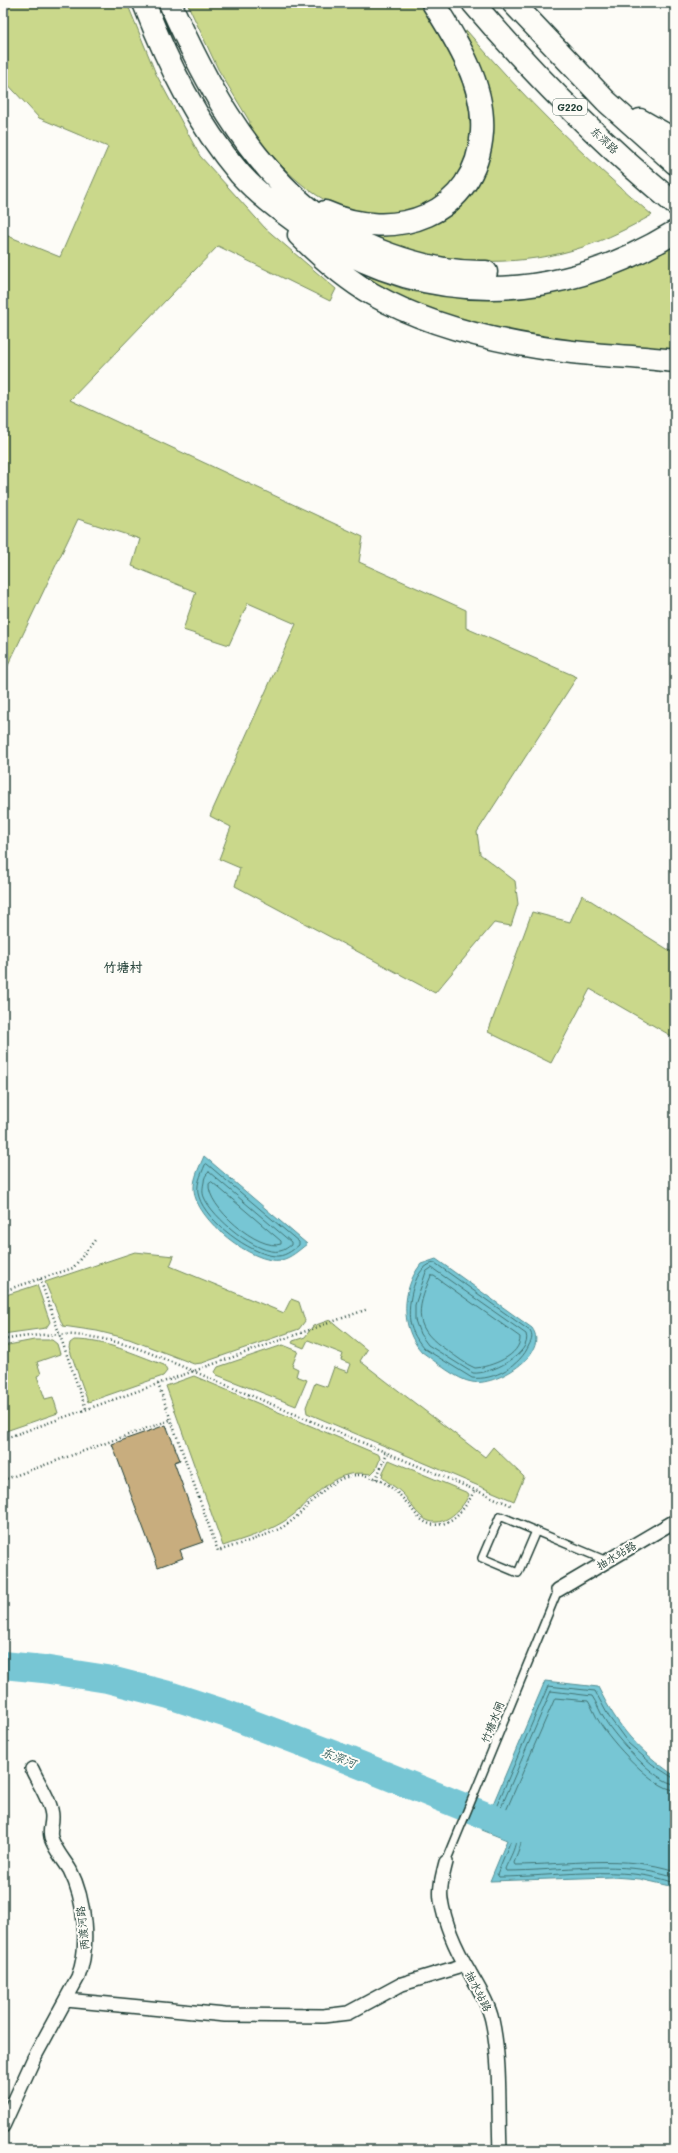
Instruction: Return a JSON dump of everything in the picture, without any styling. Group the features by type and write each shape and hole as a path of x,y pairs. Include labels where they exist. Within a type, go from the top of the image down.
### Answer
{"highway":[{"path":"144,3 164,51 186,95 211,136 241,174 286,203 354,240 427,267 476,273 524,271 574,261 625,250 675,232"},
{"path":"170,3 208,81 232,121 259,158 310,246 347,278 373,294 433,320 475,333 541,347 602,355 675,361"},
{"path":"286,203 330,214 350,221 370,225 390,226 410,222 430,214 448,202 462,188 472,170 478,151 482,132 480,110 476,90 462,50 432,3"},
{"name":"东深路","path":"473,3 557,94 620,155 675,204"},
{"name":"G220","path":"513,3 606,101 675,163"},
{"path":"606,101 675,140"},
{"path":"625,250 675,215"}],"street":[{"name":"抽水站路","path":"558,1590 675,1521"},
{"name":"两渡河路","path":"3,2126 34,2058 84,1964 85,1950 83,1915 70,1871 52,1840 49,1829 52,1817 49,1805 32,1770"},
{"name":"抽水站路","path":"446,1862 441,1880 441,1899 446,1917 465,1965 485,2000 492,2018 495,2038 500,2150"},
{"path":"66,2000 225,2015 323,2016 348,2013 402,1984 465,1965"}],"lane":[{"path":"536,1531 518,1573 482,1558 500,1516 536,1531 607,1561"},
{"name":"竹塘水闸","path":"446,1862 558,1590"}],"path":[{"path":"3,1291 73,1268 95,1240"},
{"path":"40,1279 86,1409"},
{"path":"3,1439 368,1309"},
{"path":"3,1340 33,1335 59,1334 92,1336 136,1348 513,1506"},
{"path":"158,1384 218,1551 281,1528 302,1512 325,1488 338,1481 359,1475 376,1478 394,1490 421,1520 432,1525 444,1524 454,1518 465,1508 474,1490"},
{"path":"3,1480 170,1420"},
{"path":"376,1478 387,1453"}],"green space":[{"path":"3,3 127,3 156,74 200,156 265,228 336,289 330,301 218,246 70,400 363,537 359,562 466,610 466,628 577,677 477,832 480,854 515,881 518,904 511,926 494,923 435,993 235,886 240,868 219,859 231,827 210,816 296,624 248,603 229,645 183,630 196,592 132,566 140,539 78,519 3,676 3,234 60,257 108,147 39,118 3,79"},
{"path":"187,3 420,3 457,63 467,89 470,103 471,132 465,158 454,180 437,197 416,209 392,215 365,214 337,206 311,191 277,161 248,126 250,122 218,69"},
{"path":"467,31 533,104 556,127 603,172 652,215 618,233 583,247 538,258 515,260 467,261 444,258 399,248 365,234 394,235 420,230 443,219 462,203 477,183 487,159 492,132 491,104 484,76 465,32"},
{"path":"675,246 675,354 596,347 483,328 407,300 368,280 369,277 410,291 442,296 494,298 520,296 570,288 595,281 634,266"},
{"path":"582,895 675,954 675,1038 590,989 551,1063 488,1032 532,912 570,922"},
{"path":"135,1252 174,1256 170,1266 284,1313 291,1299 299,1302 305,1321 299,1329 202,1363 194,1364 129,1339 97,1331 63,1326 45,1282"},
{"path":"37,1285 50,1322 46,1328 3,1334 3,1296"},
{"path":"330,1320 367,1350 360,1361 485,1457 493,1447 524,1477 514,1501 307,1413 306,1407 315,1383 327,1387 334,1367 348,1372 351,1364 341,1360 343,1354 308,1340 304,1348 292,1343 293,1341 305,1337 313,1326"},
{"path":"34,1340 52,1340 57,1344 60,1354 37,1362 41,1374 37,1376 45,1399 53,1397 58,1413 3,1432 3,1346"},
{"path":"74,1340 97,1342 120,1348 164,1365 167,1371 163,1376 88,1402 69,1348 70,1343"},
{"path":"283,1345 298,1351 292,1366 298,1369 296,1376 307,1380 296,1406 217,1375 215,1372 218,1367"},
{"path":"194,1376 379,1455 380,1459 376,1469 371,1474 356,1473 343,1476 332,1481 283,1522 261,1533 223,1546 166,1386"},
{"path":"389,1460 468,1493 469,1495 461,1507 449,1518 443,1521 429,1521 419,1515 402,1493 382,1477"}],"water":[{"path":"204,1156 307,1244 288,1258 281,1260 269,1260 241,1248 227,1238 204,1214 197,1202 194,1186 197,1172"},
{"path":"436,1259 532,1328 536,1338 534,1348 518,1367 494,1379 482,1382 472,1382 466,1381 453,1374 422,1352 410,1332 407,1320 407,1297 414,1274 421,1264"},
{"path":"545,1681 598,1687 614,1715 630,1737 650,1757 675,1776 675,1887 640,1879 612,1877 490,1881 507,1840 482,1830"}],"building":[{"path":"166,1425 180,1460 174,1462 203,1542 180,1550 183,1558 158,1567 112,1444"}],"waterway":[{"name":"东深河","path":"3,1665 43,1669 107,1679 169,1695 227,1714 348,1760 516,1828 523,1828"}],"district":[{"name":"竹塘村","path":"123,966"}]}
